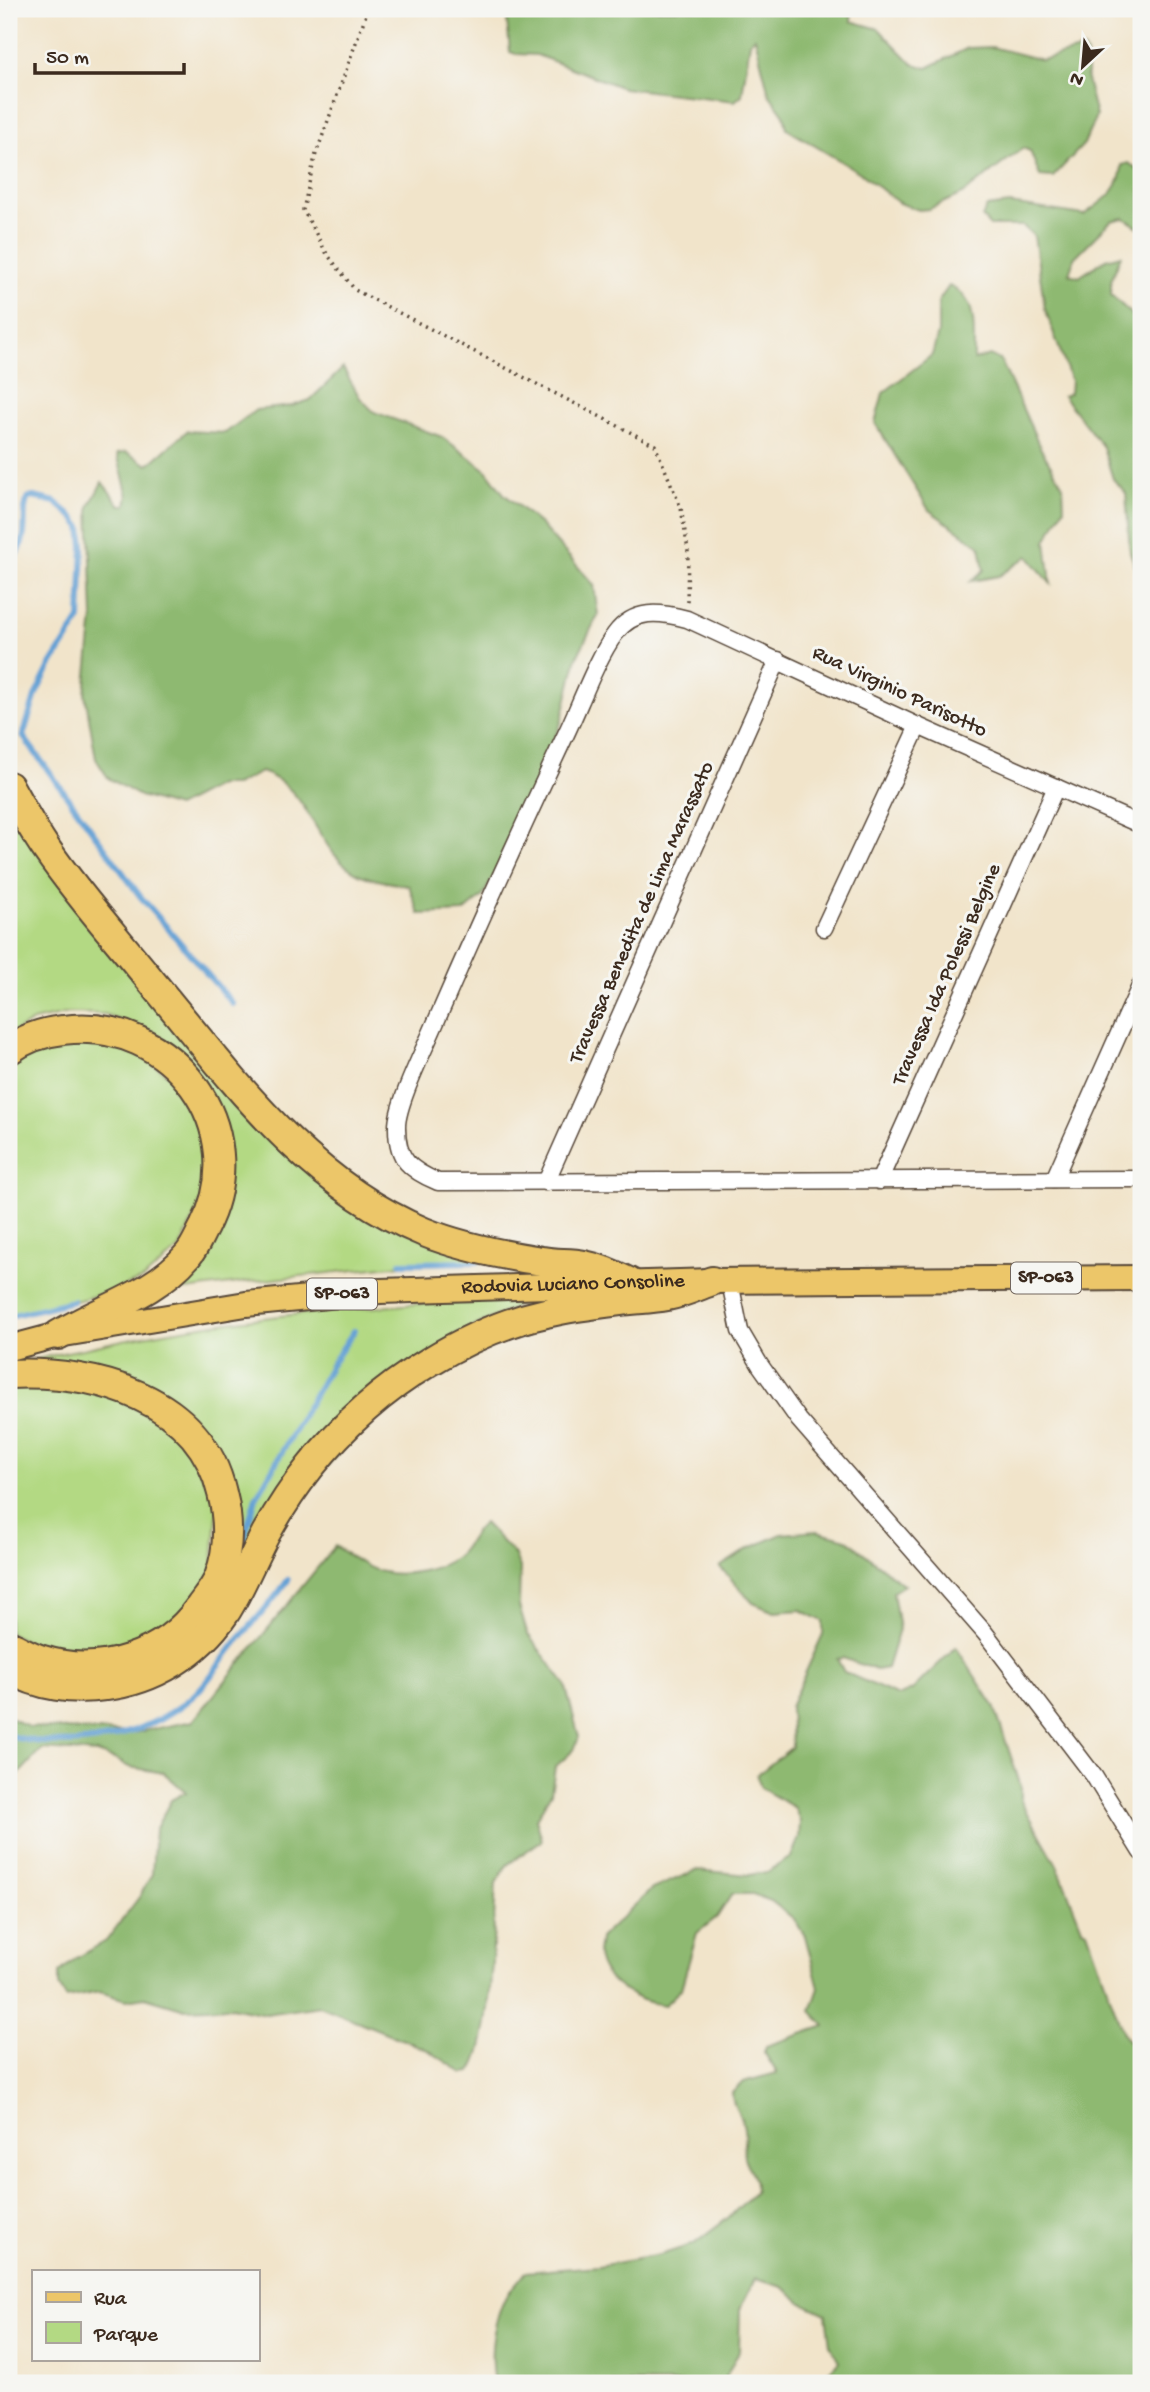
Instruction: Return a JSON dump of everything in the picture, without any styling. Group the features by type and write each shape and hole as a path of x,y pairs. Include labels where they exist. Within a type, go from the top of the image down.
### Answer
{"highway":[{"path":"9,786 47,849 116,937 267,1118 317,1166 374,1206 425,1233 517,1257 556,1264 582,1264 629,1282"},
{"path":"9,1050 31,1038 71,1028 88,1027 140,1040 175,1063 187,1077 204,1104 216,1136 219,1178 211,1212 191,1252 166,1277 150,1288 94,1314 58,1335"},
{"path":"9,1669 24,1677 56,1686 92,1688 124,1684 169,1666 214,1628 267,1531 316,1460 348,1423 400,1382 450,1350 511,1323 545,1313 586,1306 666,1297 721,1281"},
{"path":"9,1374 57,1375 106,1383 132,1391 168,1412 198,1440 211,1460 226,1510 227,1533 219,1580 192,1618 165,1643 149,1652 106,1665 82,1667 42,1660 9,1645"}],"main road":[{"name":"Rodovia Luciano Consoline","path":"9,1348 58,1335 246,1304 448,1287 629,1282 1141,1278"}],"street":[{"name":"Rua Virginio Parisotto","path":"546,1182 438,1182 415,1172 398,1152 397,1125 411,1080 481,918 594,674 616,633 636,617 659,612 687,619 1141,825"},
{"name":"Travessa Benedita de Lima Marassato","path":"546,1182 778,660"},
{"path":"824,928 918,726"},
{"name":"Travessa Ida Polessi Belgine","path":"879,1181 1056,787"},
{"path":"1054,1179 1141,984"},
{"path":"546,1182 1141,1179"},
{"path":"721,1281 740,1331 760,1365 799,1420 985,1633 1094,1776 1141,1852"}],"path":[{"path":"368,9 315,157 303,210 327,254 355,290 655,445 681,508 688,550 687,619"}],"green space":[{"path":"506,9 852,9 851,21 879,29 913,64 927,68 968,48 992,47 1042,60 1083,49 1087,54 1087,80 1096,116 1084,144 1053,177 1040,176 1030,151 1023,148 963,194 929,209 919,210 899,203 862,174 787,129 784,115 769,94 755,37 750,42 742,95 735,101 623,88 537,55 510,52"},
{"path":"1129,163 1141,173 1141,229 1124,218 1111,221 1074,258 1069,274 1079,277 1106,259 1121,255 1111,281 1111,295 1141,323 1141,582 1130,552 1126,493 1113,479 1103,447 1063,396 1070,393 1071,381 1045,309 1034,236 1023,226 990,226 982,217 987,207 1010,204 1084,215 1110,195 1118,182 1122,165"},
{"path":"949,286 966,299 970,307 974,327 974,360 990,355 1001,361 1041,449 1063,486 1064,508 1046,541 1051,584 1028,556 999,576 971,581 984,570 980,546 929,510 875,423 883,393 932,355 938,333 938,302"},
{"path":"343,368 360,398 374,412 442,437 485,469 504,494 540,524 594,585 598,615 577,657 561,723 507,853 482,897 464,912 419,914 409,886 367,877 345,865 333,853 304,806 292,792 279,780 261,772 235,785 219,785 177,807 140,796 108,778 96,759 85,694 93,617 89,507 102,482 120,505 126,505 128,496 117,454 126,452 148,465 187,431 225,433 256,410 292,406 310,400"},
{"path":"9,806 257,1119 479,1263 401,1265 163,1293 227,1177 152,1034 105,1014 69,1013 33,1021 9,1035"},
{"path":"75,1037 129,1048 177,1081 204,1136 210,1181 180,1248 143,1279 112,1291 9,1316 9,1063 23,1053"},
{"path":"462,1301 520,1303 450,1337 238,1559 216,1446 32,1361 193,1327 328,1311"},
{"path":"9,1383 99,1389 180,1432 218,1505 212,1572 175,1623 118,1654 60,1657 9,1633"},
{"path":"484,1523 514,1554 520,1567 519,1606 527,1633 565,1684 579,1737 574,1750 555,1767 551,1793 536,1819 542,1840 507,1865 496,1883 488,2010 484,2036 471,2072 463,2073 428,2050 320,2006 266,2014 231,2007 185,2009 145,1997 126,2000 100,1992 66,1998 59,1986 59,1973 75,1959 106,1941 140,1896 152,1874 155,1830 171,1800 186,1792 164,1773 129,1767 96,1753 42,1749 9,1781 9,1717 29,1727 133,1733 193,1721 335,1546 377,1571 411,1573 449,1562 464,1549"},
{"path":"817,1531 846,1539 904,1585 893,1592 899,1629 887,1668 876,1670 843,1658 837,1659 844,1672 898,1696 912,1690 956,1647 994,1706 1021,1787 1021,1801 1057,1865 1082,1928 1087,1931 1124,2036 1141,2053 1141,2383 822,2383 822,2379 839,2361 830,2345 826,2314 802,2303 783,2287 755,2279 740,2309 739,2351 721,2383 494,2383 492,2354 496,2323 504,2300 525,2272 598,2266 660,2255 694,2244 728,2218 754,2193 754,2178 744,2157 743,2124 734,2105 732,2093 743,2082 777,2073 764,2052 766,2046 825,2026 811,2011 819,1988 805,1936 794,1919 771,1901 752,1894 732,1894 717,1917 697,1933 681,1989 665,2005 644,2000 623,1990 606,1974 598,1954 600,1938 652,1889 697,1870 749,1875 767,1872 791,1857 799,1838 800,1822 795,1808 761,1788 757,1775 792,1747 790,1707 823,1634 823,1621 801,1610 774,1612 753,1603 720,1567 748,1549 782,1534"}],"waterway":[{"path":"16,555 23,539 28,498 55,502 81,527 83,546 80,619 36,694 23,736 140,896 233,1004"},
{"path":"401,1263 477,1262"},
{"path":"9,1316 73,1301"},
{"path":"241,1555 256,1498 330,1367 354,1331"},
{"path":"9,1736 57,1743 105,1739 151,1723 172,1712 205,1683 288,1580"}]}
